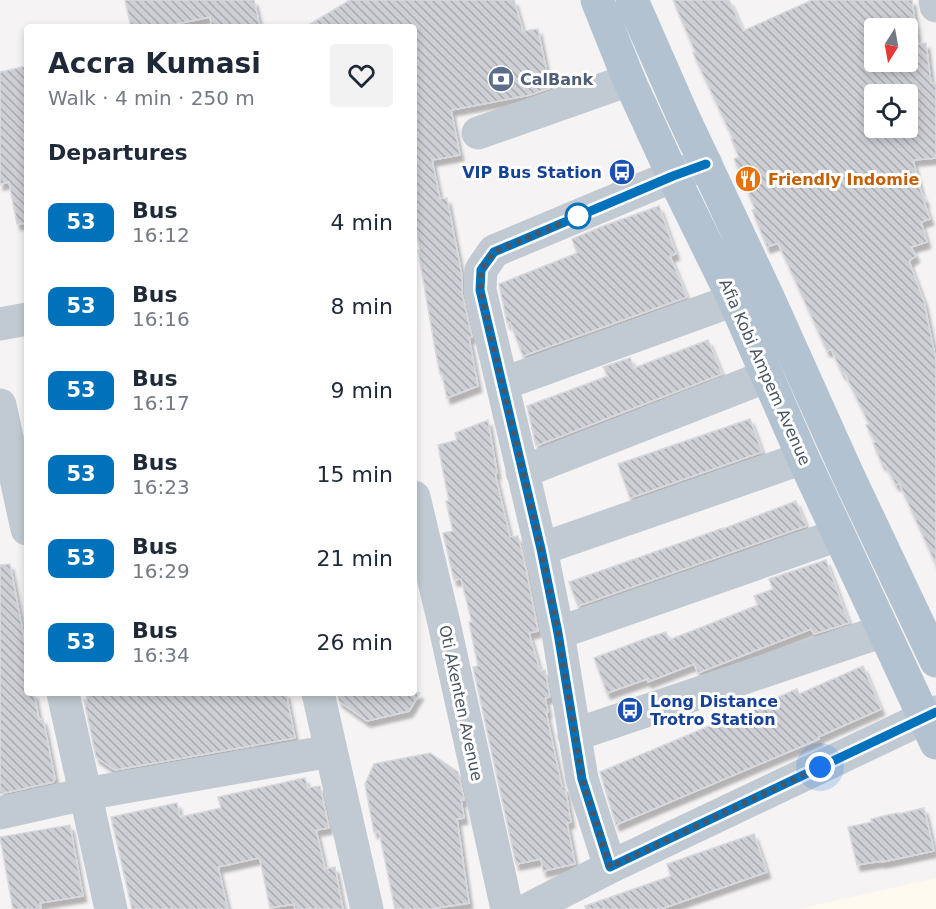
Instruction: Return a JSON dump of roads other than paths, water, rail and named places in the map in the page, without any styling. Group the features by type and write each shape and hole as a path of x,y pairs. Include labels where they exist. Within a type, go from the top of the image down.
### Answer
{"main road":[{"name":"Afia Kobi Ampem Avenue","path":"597,0 629,80 734,300 838,535 883,631 932,724"},
{"name":"Afia Kobi Ampem Avenue","path":"632,0 848,475 934,652"}],"street":[{"path":"935,0 936,6"},
{"path":"478,133 629,80"},
{"path":"610,867 582,779 558,633 541,549 480,290 481,270 494,252 706,164"},
{"path":"502,384 734,300"},
{"path":"0,324 24,320"},
{"path":"522,472 767,376"},
{"path":"0,405 24,515"},
{"path":"541,549 803,458"},
{"name":"Oti Akenten Avenue","path":"417,510 507,909"},
{"path":"558,633 838,535"},
{"path":"574,735 883,631"},
{"path":"64,696 111,909"},
{"path":"319,696 367,909"},
{"path":"529,909 610,867 932,724"},
{"path":"0,813 85,794 331,751"}],"place":[{"name":"CalBank","path":"501,79"},
{"name":"VIP Bus Station","path":"622,172"},
{"name":"Friendly Indomie","path":"748,179"},
{"name":"Long Distance Trotro Station","path":"630,710"}]}
